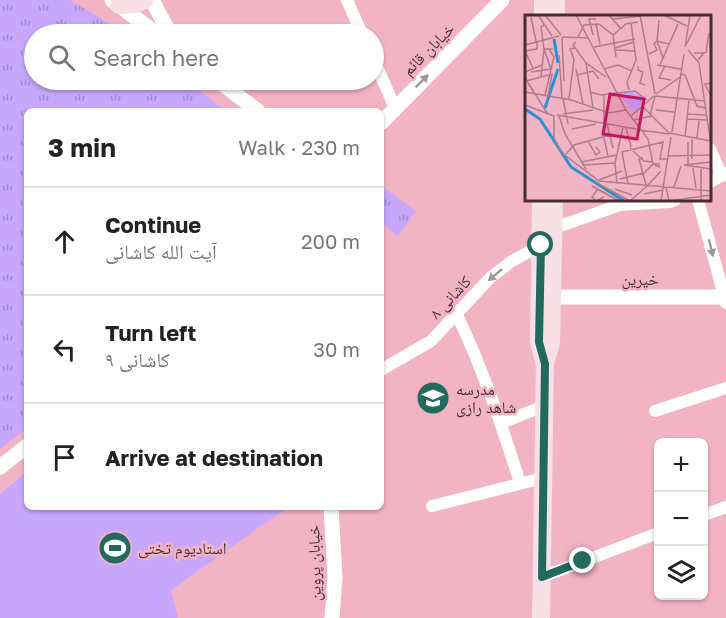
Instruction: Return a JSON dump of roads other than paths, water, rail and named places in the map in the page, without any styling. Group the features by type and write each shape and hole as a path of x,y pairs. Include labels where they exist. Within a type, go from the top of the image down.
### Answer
{"main road":[{"path":"121,7 144,0"},
{"path":"541,201 539,342 545,364"},
{"path":"541,618 545,364 551,343 554,201"}],"street":[{"path":"98,0 114,10 121,7 144,24"},
{"path":"152,0 165,24"},
{"path":"347,0 358,24"},
{"name":"خیابان قائم","path":"384,120 502,0"},
{"path":"384,83 395,108"},
{"path":"230,90 254,108"},
{"path":"711,151 724,174"},
{"path":"554,228 620,205 672,201"},
{"path":"698,201 726,299"},
{"name":"کاشانی ۸","path":"384,368 431,341 491,277 512,261 541,245"},
{"name":"خیرین","path":"553,297 726,299"},
{"path":"457,315 473,347 520,483"},
{"path":"655,411 726,388"},
{"path":"501,423 544,406"},
{"path":"0,467 24,448"},
{"path":"432,506 543,478"},
{"path":"708,514 726,507"},
{"name":"خیابان پروین","path":"331,510 335,578 332,618"},
{"path":"542,577 654,535"}],"place":[{"name":"مدرسه شاهد رازی","path":"433,398"},
{"name":"استادیوم تختی","path":"115,548"}]}
